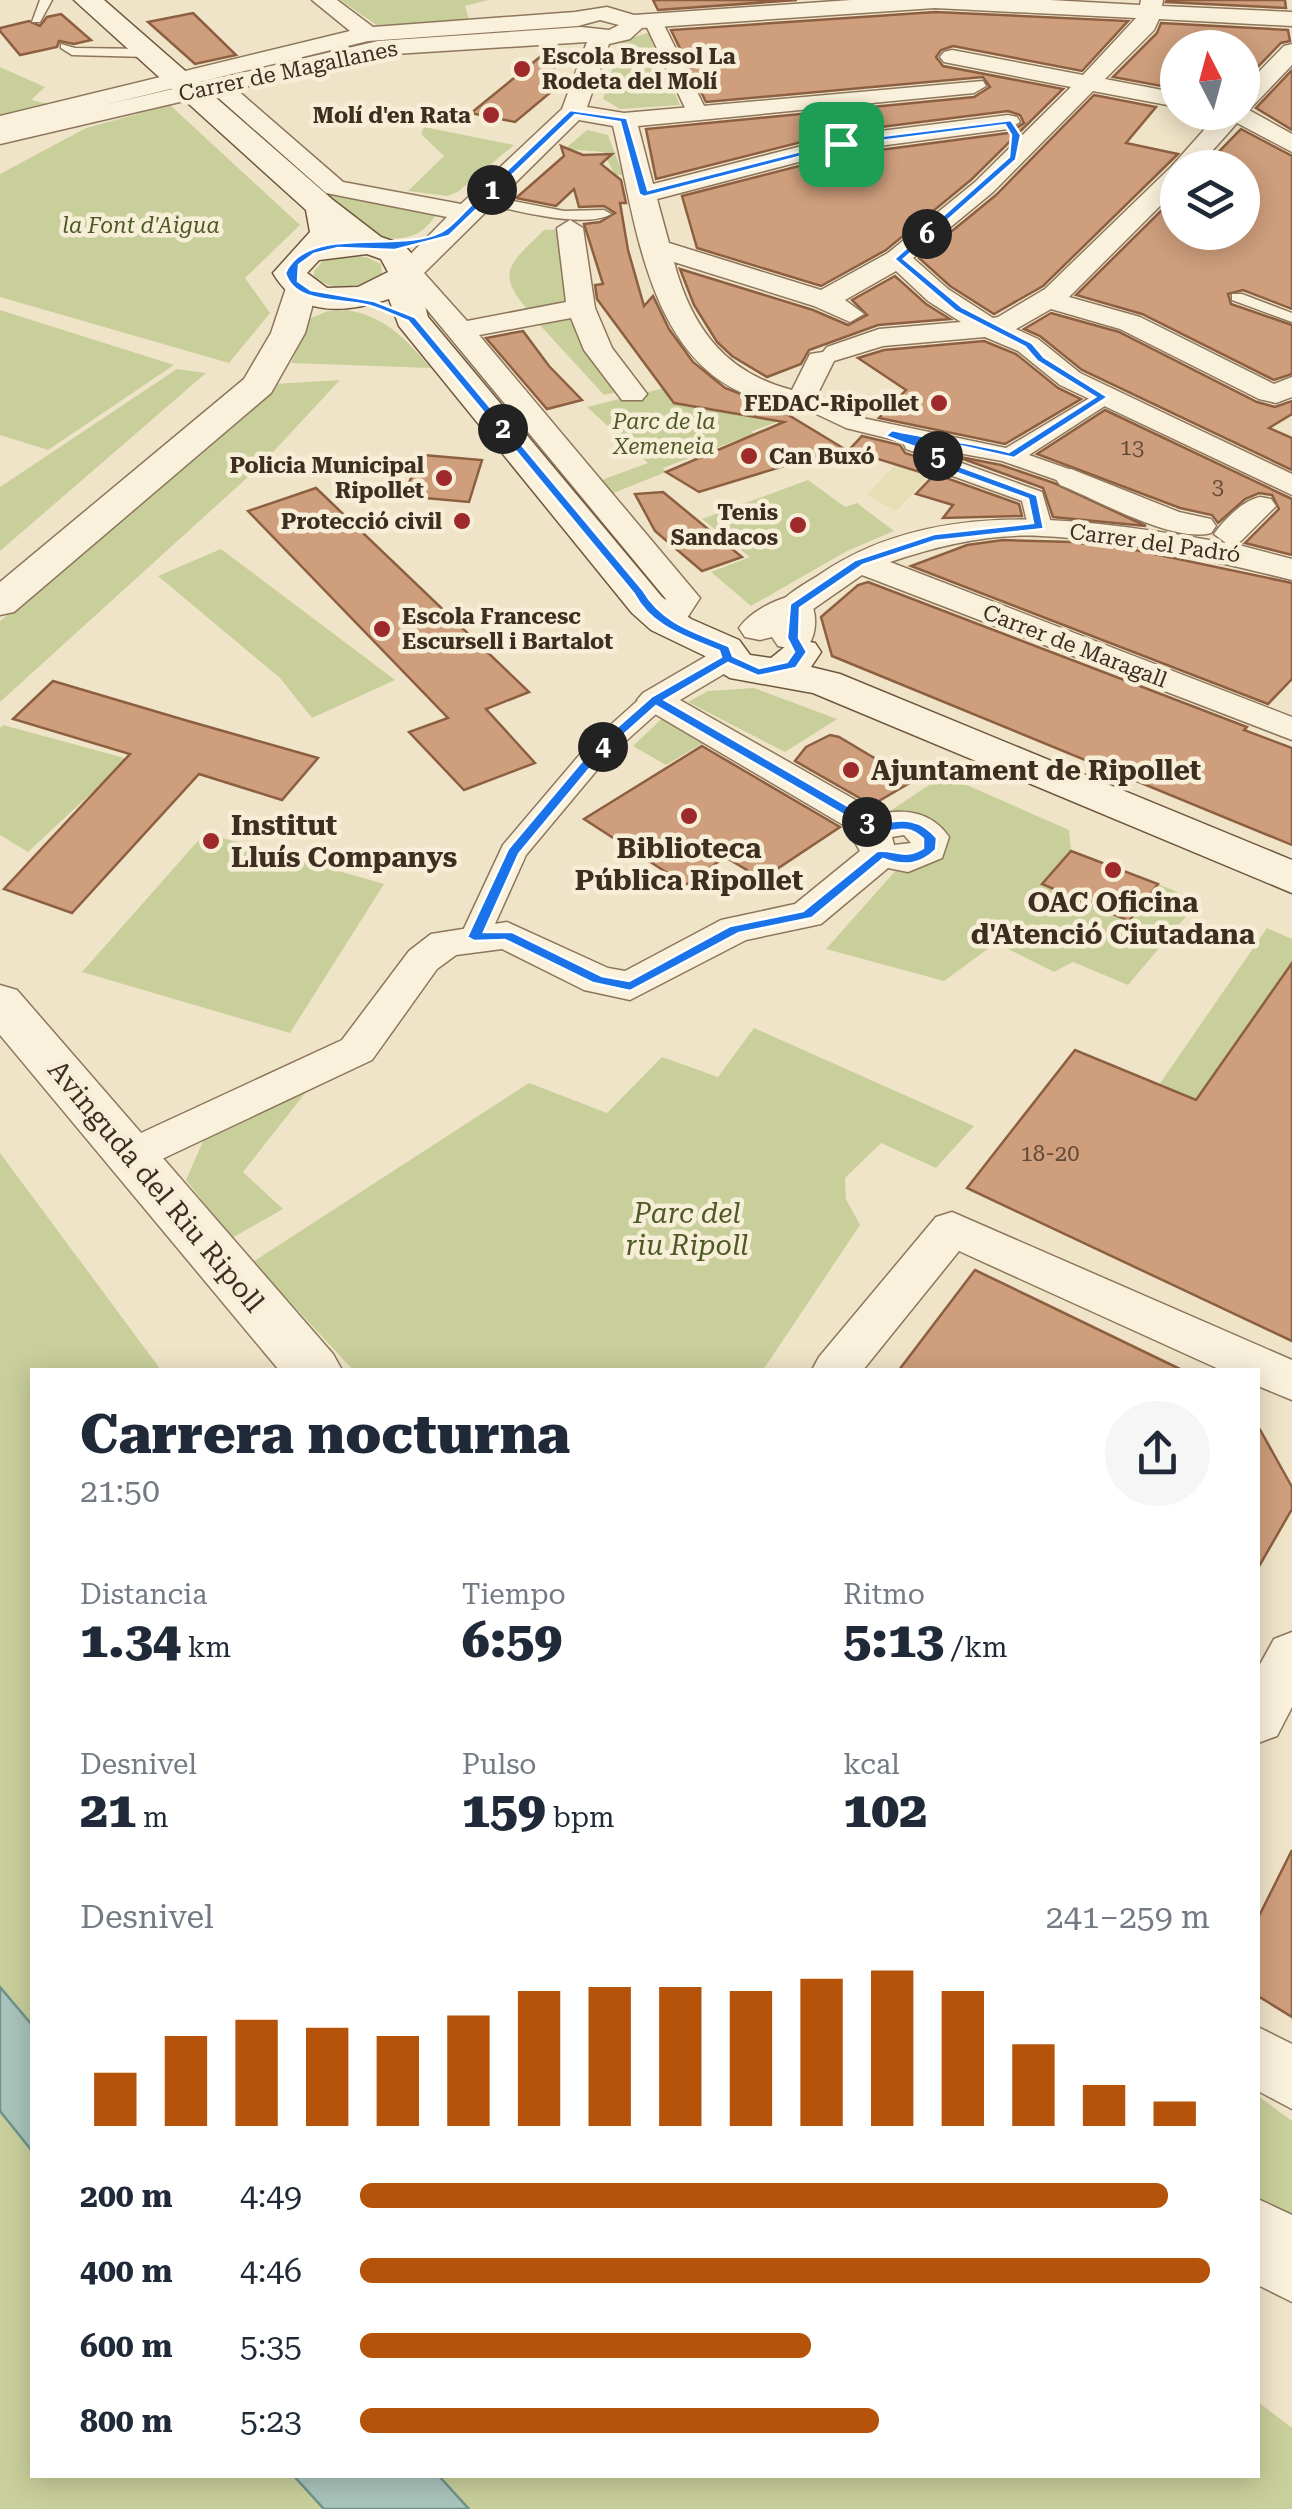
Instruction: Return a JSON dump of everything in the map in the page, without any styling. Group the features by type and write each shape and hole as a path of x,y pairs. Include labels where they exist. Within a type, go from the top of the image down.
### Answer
{"main road":[{"path":"88,0 147,52 195,85 322,207 403,262 412,319"},
{"path":"322,207 326,232 311,252 294,263 290,273 300,289 318,296 349,299 412,319 746,638 1292,878"},
{"path":"311,252 338,246 376,246"},
{"path":"288,333 310,316 349,299 383,291 404,276"},
{"path":"0,603 234,408 269,370 288,333 300,289"},
{"name":"Avinguda del Riu Ripoll","path":"0,1002 311,1368"},
{"path":"1260,2239 1292,2263"}],"street":[{"path":"323,0 368,34"},
{"path":"486,33 481,8 520,0"},
{"path":"920,2 952,57 1016,135 1013,158"},
{"name":"Carrer de Magallanes","path":"0,123 378,48 611,21 816,5 920,2 1152,6 1292,19"},
{"path":"824,300 898,259 1013,158 1146,24 1152,6"},
{"path":"696,110 611,21 573,112 404,276 420,284 683,598 746,638"},
{"name":"Carrer de Magallanes","path":"0,137 368,34 486,33"},
{"path":"1260,85 1292,50"},
{"path":"952,57 1160,96"},
{"path":"195,85 335,188 475,206"},
{"path":"573,112 624,120 974,86"},
{"path":"624,120 669,297 705,352 750,388 892,433 939,444 952,441 1010,456 1169,520 1292,548"},
{"path":"644,194 841,144 1008,122"},
{"path":"1260,126 1292,144"},
{"path":"1199,150 1218,130"},
{"path":"800,402 828,356 880,338 1001,326 1055,295 1160,190"},
{"path":"570,228 581,308 598,350 632,394"},
{"path":"376,246 410,244 446,234"},
{"path":"658,249 824,300 848,312 880,338"},
{"path":"898,259 938,295 989,328 1028,345 1041,359 1103,397 1292,486"},
{"path":"1055,295 1053,301 1130,324 1270,393 1287,388"},
{"path":"458,331 581,308"},
{"path":"1010,456 1103,397"},
{"path":"892,433 891,436 936,451 944,465 1033,497 1040,526"},
{"path":"1230,534 1260,506"},
{"name":"Carrer del Padró","path":"656,700 859,562 934,537 1040,526 1247,556 1292,570"},
{"name":"Carrer de Maragall","path":"859,562 1292,729"},
{"path":"130,1156 357,1050 423,960 446,942 507,935 598,980 630,986 723,934 807,915 880,842 656,700 597,752 512,852 474,937"},
{"path":"838,1368 952,1229 1292,1381"},
{"path":"1260,1715 1292,1655"},
{"path":"1260,2058 1292,2079"}],"lane":[{"path":"36,20 46,0"},
{"path":"66,46 72,52 147,52"},
{"path":"475,206 604,214"},
{"path":"1238,297 1292,318"}],"shaded area":[{"path":"898,462 933,472 896,511 867,495"}],"green space":[{"path":"340,0 488,0 465,6 469,19 378,26"},
{"path":"648,33 680,105 620,109 603,99 621,41"},
{"path":"0,67 45,87 31,100 49,104 0,116"},
{"name":"la Font d'Aigua","path":"170,105 300,225 245,278 270,313 229,363 0,297 0,174 86,128"},
{"path":"424,127 514,145 448,196 408,191 444,156 421,134"},
{"path":"587,130 608,135 623,175 615,175 603,152 565,149"},
{"path":"324,190 438,212 413,235 379,238"},
{"path":"561,229 573,301 530,312 512,287 511,268 544,230"},
{"path":"344,256 366,257 381,264 382,275 348,288 330,285 314,276 323,261"},
{"path":"0,310 174,365 48,450 0,435"},
{"path":"347,310 384,324 431,368 291,363 311,318 328,311"},
{"path":"572,317 621,391 604,395 538,323"},
{"path":"177,369 206,373 0,551 0,487"},
{"name":"Parc de la Xemeneia","path":"705,378 716,388 670,402 712,409 775,404 796,411 785,424 777,422 752,431 753,434 663,468 666,472 611,494 599,481 648,463 587,407"},
{"path":"340,380 259,467 0,702 0,621 203,453 274,384"},
{"name":"Tenis Sandacos","path":"808,480 845,507 857,503 894,531 847,551 751,606 711,572 750,557 702,519"},
{"path":"221,549 395,680 312,718 280,678 158,576"},
{"path":"754,688 837,719 785,752 688,702 708,691"},
{"path":"668,713 710,739 666,765 633,746"},
{"path":"3,725 128,759 28,852 0,835"},
{"path":"944,775 1069,830 1071,851 1042,885 1128,921 1158,884 1199,901 1128,985 1073,962 1054,972 996,943 944,981 826,949 898,868 939,855 878,819"},
{"path":"205,833 384,884 290,1033 82,972"},
{"path":"1267,928 1292,939 1292,963 1196,1099 1159,1085"},
{"name":"Parc del riu Ripoll","path":"754,1028 974,1126 936,1168 881,1143 845,1178 846,1199 860,1225 764,1368 351,1368 253,1262 529,1083 607,1113 662,1057 718,1077"},
{"path":"306,1092 243,1172 283,1209 232,1238 186,1180 204,1139"},
{"path":"0,1153 160,1368 30,1368 30,2023 0,1987"},
{"path":"1260,2097 1292,2121 1292,2226 1260,2202"},
{"path":"0,2111 30,2148 30,2478 296,2478 324,2509 0,2509"},
{"path":"1260,2404 1292,2428 1292,2509 469,2509 441,2478 1260,2478"}],"water":[{"path":"0,1987 30,2023 30,2148 0,2111"},
{"path":"296,2478 441,2478 469,2509 324,2509"}],"building":[{"path":"653,0 797,0 658,10"},
{"path":"1285,0 1286,8 1166,2"},
{"path":"935,12 1128,21 1082,71 953,46 941,50 936,57 943,66 1063,89 972,179 886,250 821,286 697,248 682,196 842,155 1008,133 1024,123 1020,115 1008,111 841,132 656,179 646,129 974,97 990,87 983,77 706,102 671,30"},
{"path":"193,13 236,55 195,64 148,22"},
{"path":"61,14 91,40 74,44 59,41 57,47 20,55 0,31 29,21 40,26 47,17"},
{"path":"1161,23 1288,30 1290,41 1281,43 1260,65 1260,30 1160,30 1160,86 1113,77 1157,33"},
{"path":"551,48 557,87 515,122 471,113"},
{"path":"1292,70 1292,130 1260,110 1260,104"},
{"path":"1094,95 1156,107 1126,143 1160,150 1160,172 1043,286 994,314 950,286 919,258 996,195"},
{"path":"1243,130 1292,156 1292,309 1243,290 1228,294 1231,304 1292,325 1292,374 1274,380 1142,314 1076,295 1160,212 1160,250 1260,250 1260,150 1221,150"},
{"path":"561,146 583,155 612,154 601,164 621,180 626,203 620,203 628,250 644,306 653,296 669,329 693,362 725,388 775,407 843,448 699,492 666,472 784,422 674,403 597,299 595,285 603,284 584,224 600,222 615,213 604,206 579,207 574,189 556,206 516,198 564,156"},
{"path":"680,269 813,310 848,325 867,315 852,300 895,276 950,319 878,325 809,350 801,364 767,377 717,342 694,305"},
{"path":"1051,313 1119,332 1257,402 1275,407 1292,401 1292,414 1269,428 1292,438 1292,470 1082,370 1040,336 1024,329"},
{"path":"523,331 582,400 547,409 486,338"},
{"path":"984,341 1016,354 1058,388 1081,399 1005,444 879,418 906,390 858,358 884,350"},
{"path":"1105,410 1292,499 1292,555 1245,543 1279,509 1272,495 1259,493 1245,499 1218,523 1212,515 1180,508 1037,454"},
{"path":"862,436 900,445 905,453 924,459 935,474 1019,504 1022,516 943,518 953,505 916,494 933,476 849,450"},
{"name":"Policia Municipal Ripollet","path":"423,455 482,460 469,502 402,496"},
{"path":"955,456 1001,465 1054,483 1146,526 1053,517 1043,488"},
{"path":"316,488 529,692 486,709 535,763 464,790 409,732 448,718 248,511"},
{"path":"663,492 742,557 702,571 655,531 635,494"},
{"path":"1003,540 1072,542 1135,550 1292,583 1292,679 1268,704 911,566 967,545"},
{"path":"868,582 1247,727 1244,730 1292,748 1292,845 832,656 821,617 858,585"},
{"path":"53,681 318,758 282,800 199,774 72,913 4,889 130,754 13,719"},
{"name":"Ajuntament de Ripollet","path":"830,735 913,781 872,805 795,761 806,747"},
{"name":"Biblioteca Pública Ripollet","path":"702,746 840,827 762,879 725,857 686,885 584,819"},
{"path":"1071,851 1158,884 1129,921 1042,884"},
{"path":"1292,963 1292,1341 967,1188 1075,1050 1196,1100"},
{"path":"975,1270 1178,1368 901,1368"},
{"path":"1260,1430 1292,1487 1292,1509 1260,1565"},
{"path":"1292,1850 1292,2017 1260,1997 1260,1914"}],"place":[{"name":"Escola Bressol La Rodeta del Molí","path":"522,69"},
{"name":"Molí d'en Rata","path":"491,115"},
{"name":"FEDAC-Ripollet","path":"939,403"},
{"name":"Can Buxó","path":"749,456"},
{"name":"Policia Municipal Ripollet","path":"444,478"},
{"name":"Protecció civil","path":"462,521"},
{"name":"Tenis Sandacos","path":"798,525"},
{"name":"Escola Francesc Escursell i Bartalot","path":"382,629"},
{"name":"Ajuntament de Ripollet","path":"851,770"},
{"name":"Biblioteca Pública Ripollet","path":"689,816"},
{"name":"Institut Lluís Companys","path":"211,841"},
{"name":"OAC Oficina d'Atenció Ciutadana","path":"1113,870"}],"route":[{"path":"841,144 644,194 624,120 573,112 446,234 395,247 338,246 311,252 294,263 290,273 293,282 308,293 352,298 412,319 639,593 648,610 670,626 724,649 727,658 656,700 878,829 893,823 911,824 930,838 930,850 917,858 898,860 882,854 807,915 711,939 630,986 598,980 507,935 474,937 512,852 597,752 656,700 686,682 727,658 745,670 758,672 792,665 800,652 793,638 794,607 859,562 934,537 1040,526 1033,497 944,465 936,451 891,436 892,433 939,444 952,441 1010,456 1103,397 1041,359 1028,345 958,309 898,259 984,188 1013,158 1016,135 1008,122 841,144"}]}
